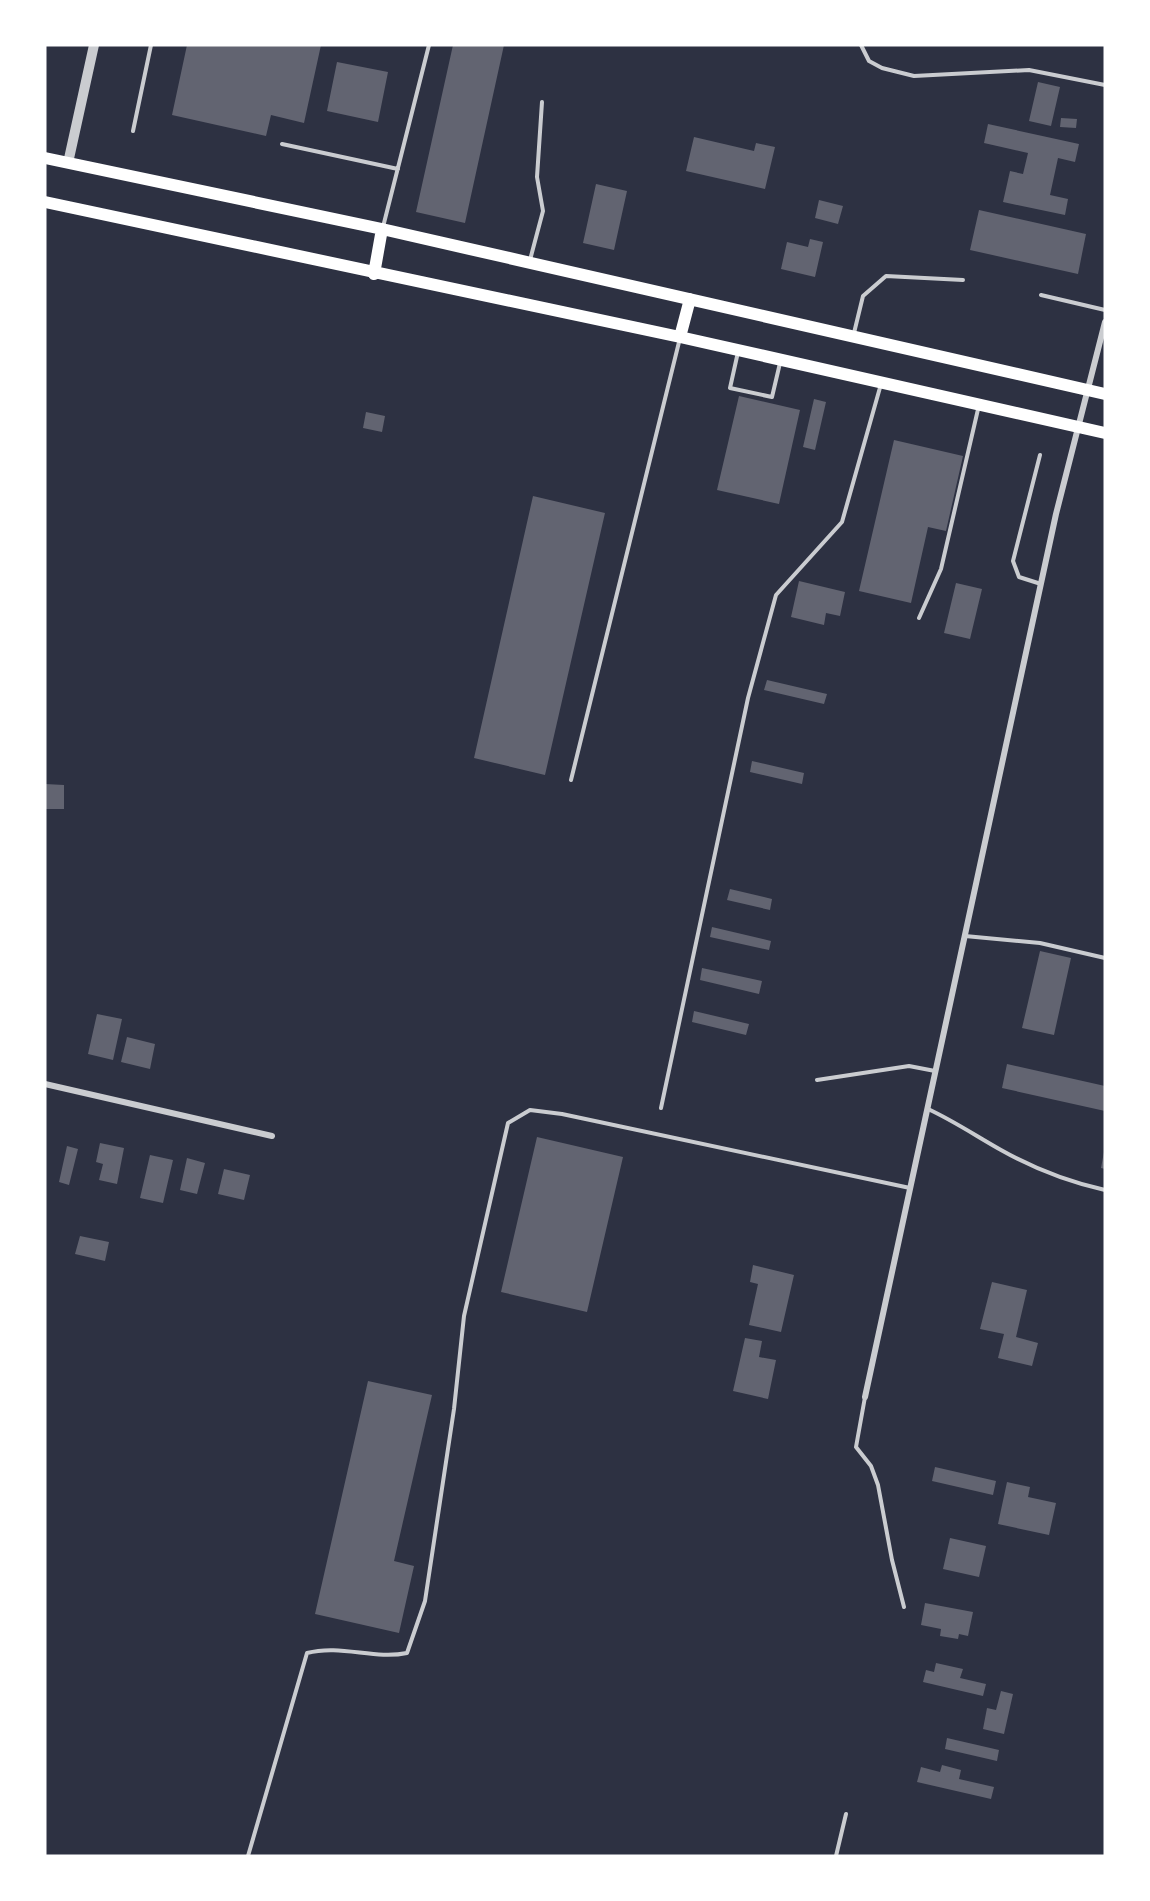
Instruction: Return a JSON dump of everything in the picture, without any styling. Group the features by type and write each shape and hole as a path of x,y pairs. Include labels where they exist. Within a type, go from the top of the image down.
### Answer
{"main road":[{"path":"45,158 382,229 1105,394"},
{"path":"45,202 374,274 680,337 1105,433"},
{"path":"374,274 382,229"},
{"path":"680,337 690,299"}],"street":[{"path":"68,162 94,45"},
{"path":"865,1397 1041,584 1105,322"},
{"path":"45,1084 272,1136"}],"lane":[{"path":"133,130 151,45"},
{"path":"382,229 429,45"},
{"path":"861,45 869,61 882,68 914,76 1029,70 1105,86"},
{"path":"530,263 543,211 537,177 542,102"},
{"path":"282,144 398,169"},
{"path":"853,337 863,296 886,276 963,280"},
{"path":"1041,295 1105,310"},
{"path":"571,780 680,337"},
{"path":"738,351 730,388 772,397 781,361"},
{"path":"661,1108 748,698 776,595 812,558 842,522 881,383"},
{"path":"919,618 941,569 979,405"},
{"path":"1040,455 1013,561 1019,577 1041,584"},
{"path":"965,936 1040,943 1105,958"},
{"path":"817,1080 909,1066 936,1071"},
{"path":"928,1109 958,1122 1021,1160 1068,1181 1105,1190"},
{"path":"248,1856 307,1653 335,1649 391,1656 407,1653 413,1642 425,1601 454,1410 464,1316 508,1123 530,1110 562,1114 910,1188"},
{"path":"865,1397 856,1446 871,1467 878,1485 892,1560 904,1606"},
{"path":"836,1856 846,1814"}],"building":[{"path":"187,45 321,45 304,123 271,115 266,136 172,115"},
{"path":"453,45 504,45 465,223 416,212"},
{"path":"337,62 388,72 378,122 327,111"},
{"path":"1038,82 1060,87 1051,126 1029,121"},
{"path":"1061,118 1077,119 1076,128 1060,127"},
{"path":"988,124 1079,144 1075,162 1058,158 1050,195 1068,199 1065,215 1003,202 1010,171 1023,174 1028,153 984,143"},
{"path":"694,137 754,151 756,143 775,147 765,189 686,171"},
{"path":"596,184 627,191 614,250 583,243"},
{"path":"819,200 843,206 838,224 815,218"},
{"path":"979,210 1086,234 1078,274 970,250"},
{"path":"810,239 823,242 815,277 781,269 787,242 808,247"},
{"path":"739,396 800,410 779,504 717,490"},
{"path":"814,399 826,402 815,450 803,447"},
{"path":"366,412 385,416 382,432 363,428"},
{"path":"894,440 963,456 946,531 928,527 911,603 859,591"},
{"path":"533,496 605,513 545,775 474,758"},
{"path":"799,581 845,592 840,616 826,613 824,625 791,617"},
{"path":"956,583 982,589 970,639 944,633"},
{"path":"767,680 827,694 824,704 764,690"},
{"path":"752,761 804,773 802,784 750,772"},
{"path":"45,784 64,785 64,809 45,809"},
{"path":"730,889 772,899 770,910 727,900"},
{"path":"712,927 771,941 769,950 710,937"},
{"path":"1040,951 1071,958 1054,1035 1022,1028"},
{"path":"702,968 762,981 759,994 700,980"},
{"path":"694,1011 749,1024 746,1035 692,1022"},
{"path":"97,1014 122,1019 113,1060 88,1054"},
{"path":"127,1037 155,1044 150,1069 121,1062"},
{"path":"1007,1064 1105,1086 1105,1111 1002,1088"},
{"path":"537,1137 623,1157 587,1312 501,1292"},
{"path":"100,1143 124,1148 117,1184 99,1180 103,1164 96,1162"},
{"path":"67,1146 78,1149 69,1185 59,1182"},
{"path":"1105,1152 1105,1169 1101,1168"},
{"path":"150,1155 173,1160 163,1203 140,1198"},
{"path":"187,1158 205,1163 197,1194 180,1190"},
{"path":"224,1169 250,1175 244,1200 218,1194"},
{"path":"80,1236 109,1242 105,1261 75,1254"},
{"path":"753,1265 794,1275 781,1332 749,1325 758,1284 750,1282"},
{"path":"992,1282 1027,1290 1016,1337 1038,1343 1032,1366 998,1358 1004,1334 980,1329"},
{"path":"745,1338 762,1341 759,1357 776,1360 768,1399 733,1391"},
{"path":"368,1381 432,1395 394,1561 414,1566 399,1633 315,1614"},
{"path":"935,1467 996,1481 993,1495 932,1481"},
{"path":"1007,1482 1030,1487 1028,1497 1056,1503 1049,1535 998,1524"},
{"path":"950,1538 986,1546 979,1577 943,1569"},
{"path":"925,1603 973,1612 968,1636 959,1634 958,1639 940,1636 941,1629 921,1625"},
{"path":"936,1663 963,1669 960,1678 986,1684 983,1696 923,1682 926,1670 934,1672"},
{"path":"1001,1691 1013,1694 1004,1734 983,1729 987,1708 996,1710"},
{"path":"947,1738 999,1750 997,1761 945,1749"},
{"path":"942,1765 961,1770 959,1779 994,1787 991,1799 917,1782 921,1767 940,1772"}]}
